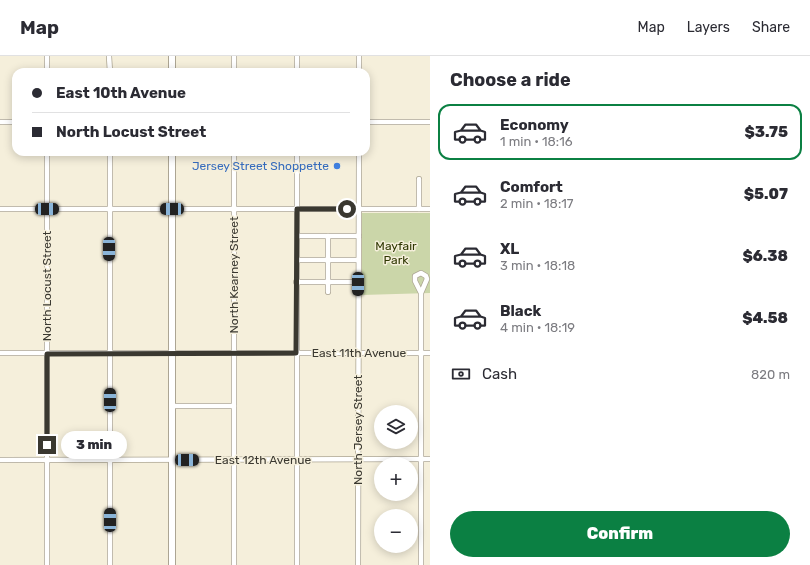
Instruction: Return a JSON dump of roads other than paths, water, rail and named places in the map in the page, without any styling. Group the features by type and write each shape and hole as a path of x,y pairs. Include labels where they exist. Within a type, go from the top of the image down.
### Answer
{"street":[{"path":"47,56 47,68"},
{"path":"110,56 110,68"},
{"path":"172,56 172,68"},
{"path":"234,56 234,68"},
{"path":"296,56 297,68"},
{"path":"359,56 359,68"},
{"path":"0,122 12,122"},
{"path":"370,122 430,122"},
{"name":"North Locust Street","path":"47,156 47,565"},
{"path":"110,156 110,565"},
{"path":"172,156 172,565"},
{"name":"North Kearney Street","path":"234,156 234,565"},
{"path":"296,565 297,156"},
{"name":"North Jersey Street","path":"358,565 359,156"},
{"path":"419,179 419,209"},
{"path":"0,209 430,209"},
{"path":"297,236 359,236"},
{"path":"328,236 328,292"},
{"path":"297,260 358,260"},
{"path":"296,282 358,282"},
{"path":"421,293 421,565"},
{"name":"East 11th Avenue","path":"0,354 430,353"},
{"path":"172,406 234,406"},
{"name":"East 12th Avenue","path":"0,460 110,461 430,459"}],"place":[{"name":"Jersey Street Shoppette","path":"337,166"}],"park label":[{"name":"Mayfair Park","path":"396,253"}]}
